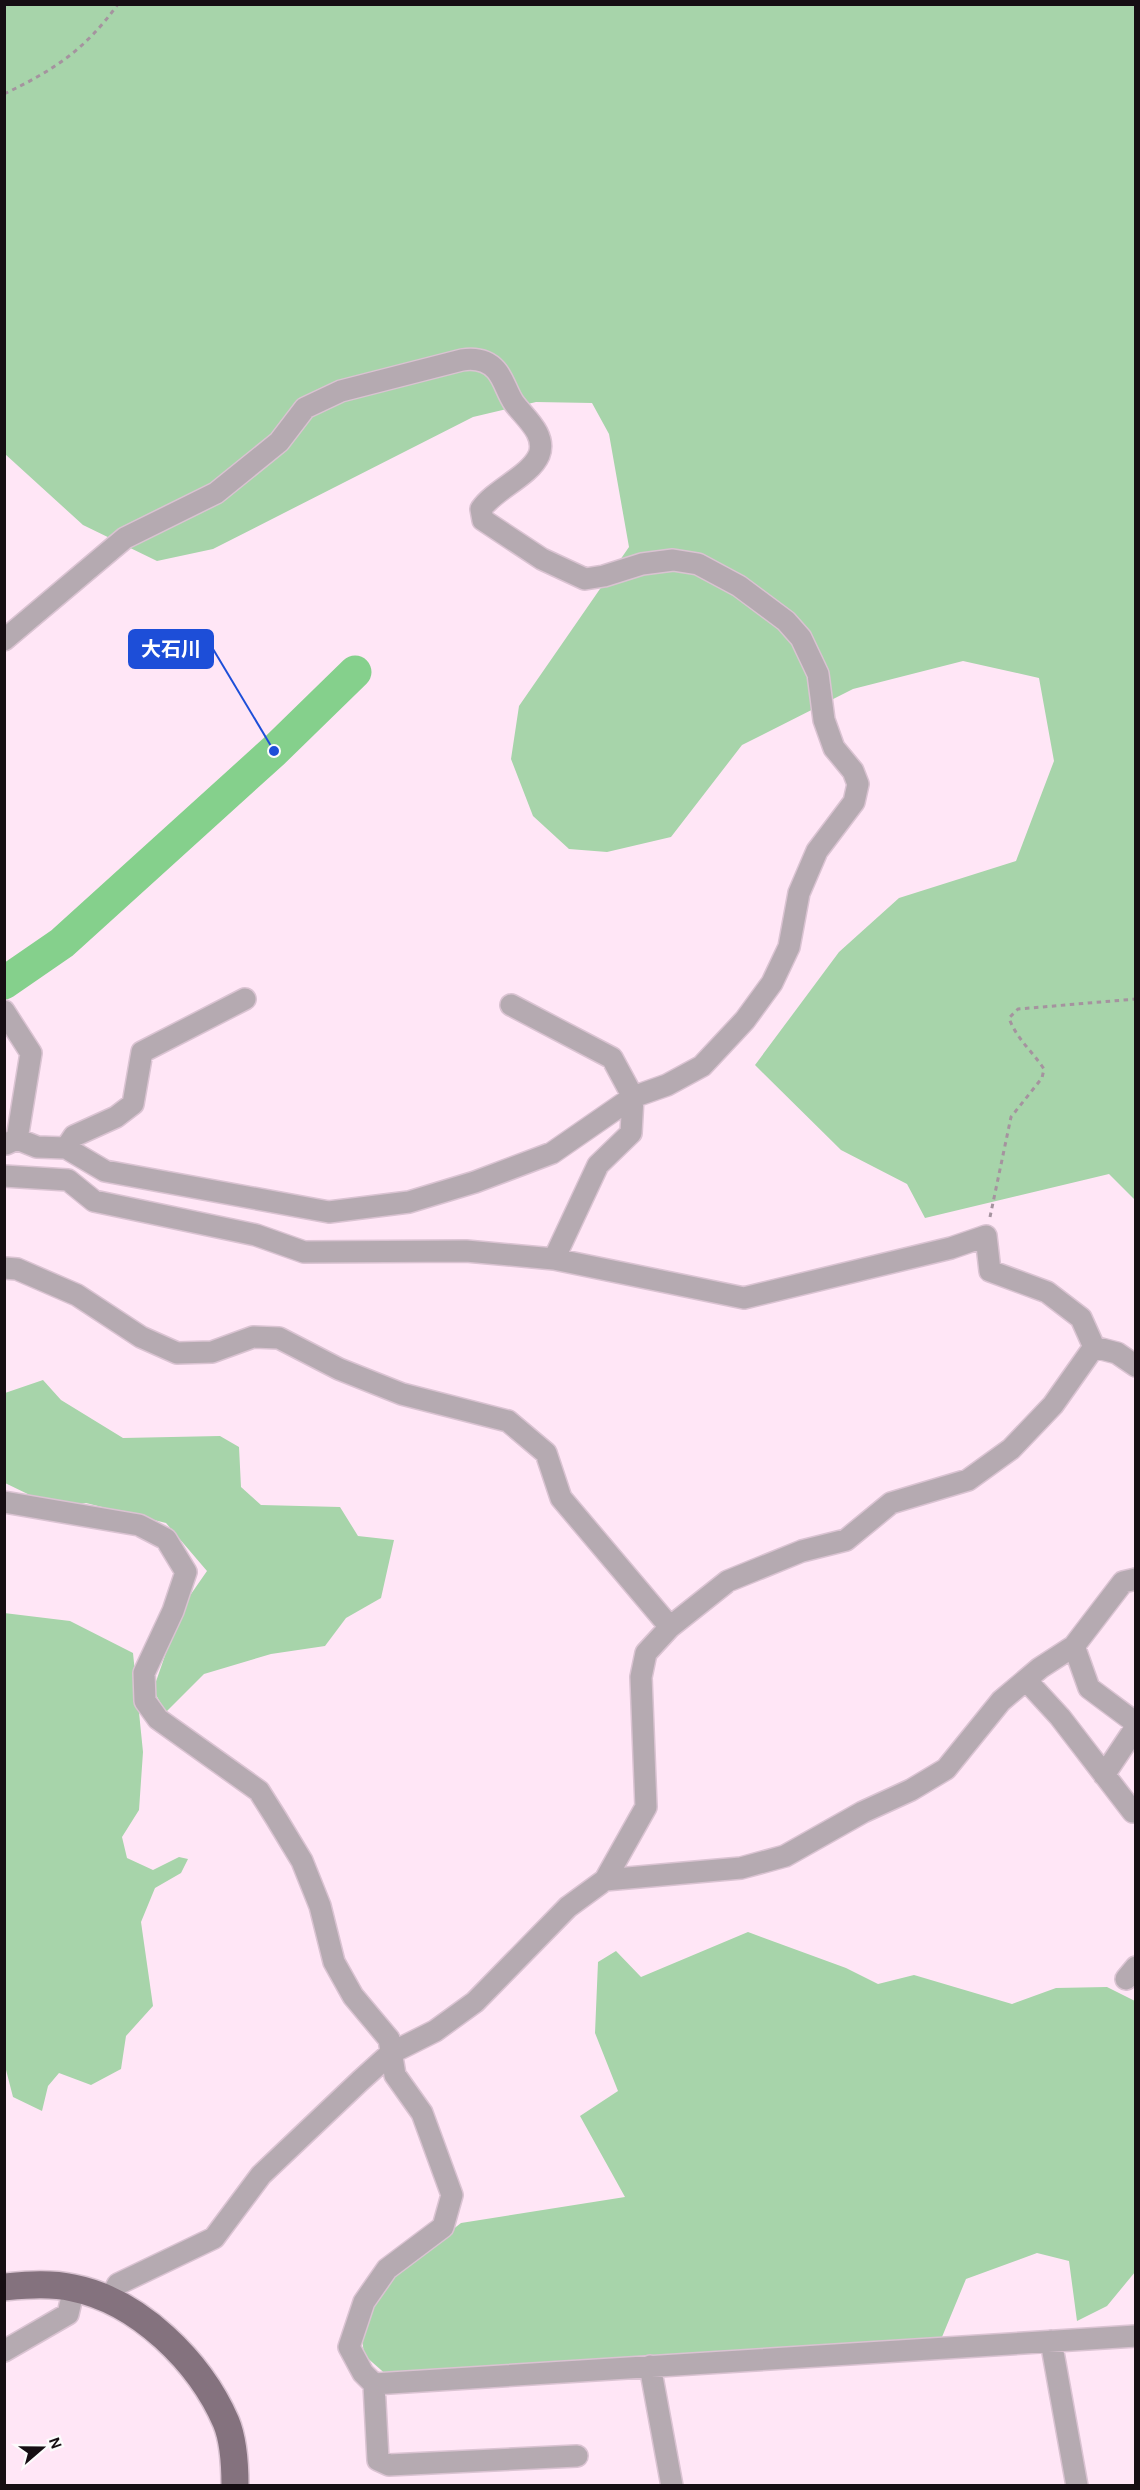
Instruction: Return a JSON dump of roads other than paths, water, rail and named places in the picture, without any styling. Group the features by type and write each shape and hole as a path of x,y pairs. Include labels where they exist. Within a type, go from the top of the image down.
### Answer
{"main road":[{"path":"4,2287 40,2284 74,2288 109,2300 154,2329 205,2384 227,2424 235,2467 235,2486"}],"street":[{"path":"4,640 125,538 216,493 279,442 305,408 341,391 477,358 496,370 513,402 532,423 541,444 538,456 522,473 489,498 481,508 483,519 542,559 585,579 604,576 642,564 673,560 698,564 740,586 786,621 801,638 818,674 824,720 834,748 853,771 858,784 854,802 818,851 800,893 789,947 772,982 752,1011 702,1066 667,1084 633,1097 552,1153 475,1182 409,1202 329,1212 105,1172 66,1148 37,1147 11,1142 31,1053 4,1011"},
{"path":"66,1148 74,1136 116,1117 133,1104 142,1052 245,999"},
{"path":"511,1005 612,1058 633,1097 631,1133 598,1165 554,1259"},
{"path":"4,1176 68,1180 94,1201 256,1235 304,1251 466,1251 554,1259 744,1298 951,1248 986,1236 990,1271 1047,1292 1081,1318 1094,1347"},
{"path":"4,1268 17,1269 77,1295 141,1337 177,1353 212,1352 253,1337 279,1338 339,1369 402,1394 508,1420 546,1454 561,1498 670,1627"},
{"path":"1094,1347 1117,1353 1136,1366"},
{"path":"109,2300 118,2284 214,2238 261,2175 391,2053 435,2031 475,2002 568,1907 605,1880 646,1807 641,1677 646,1653 670,1627 728,1581 802,1551 846,1540 891,1503 968,1480 1011,1449 1053,1405 1094,1347"},
{"path":"4,1502 139,1525 166,1539 186,1572 173,1611 144,1673 145,1701 158,1719 259,1791 302,1862 320,1905 334,1962 353,1996 389,2039 395,2075 422,2113 452,2195 442,2227 387,2269 364,2302 350,2348 363,2373 374,2384 378,2460 389,2465 577,2456"},
{"path":"605,1880 741,1868 785,1856 863,1812 911,1790 946,1769 1001,1701 1040,1668 1074,1646 1123,1582 1136,1580"},
{"path":"1074,1646 1089,1688 1136,1725 1104,1775"},
{"path":"1026,1680 1059,1717 1132,1812 1136,1812"},
{"path":"4,2351 68,2314 74,2288"},
{"path":"374,2384 1136,2336"},
{"path":"1051,2341 1077,2486"},
{"path":"650,2366 672,2486"}],"waterway":[{"path":"4,983 62,943 274,751 355,672"}],"place":[{"name":"大石川","path":"274,751"}]}
